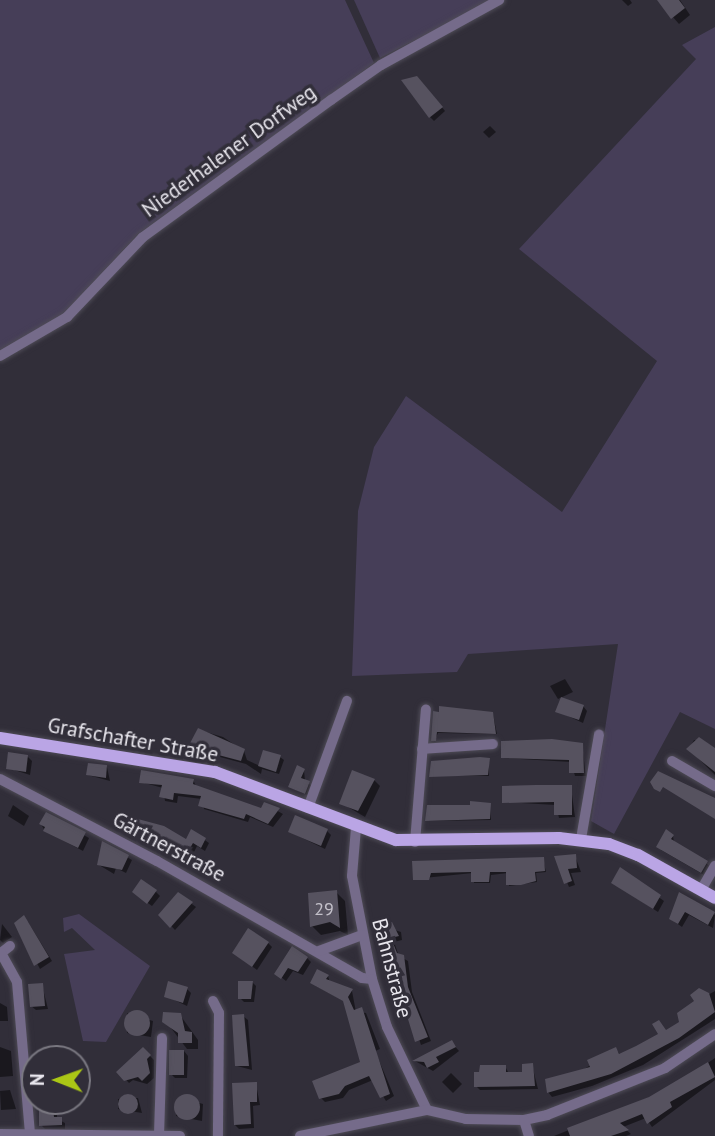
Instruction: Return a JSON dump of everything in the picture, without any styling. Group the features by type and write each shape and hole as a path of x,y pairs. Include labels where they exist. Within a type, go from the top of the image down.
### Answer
{"main road":[{"name":"Grafschafter Straße","path":"0,738 215,772 356,828 415,842 581,839 638,855 715,898"}],"street":[{"name":"Niederhalener Dorfweg","path":"0,356 67,317 143,237 341,93 381,65 499,0"},
{"path":"308,808 347,701"},
{"path":"415,842 426,709"},
{"path":"581,839 599,735"},
{"path":"422,749 493,744"},
{"path":"672,761 715,786"},
{"name":"Gärtnerstraße","path":"0,779 319,951 362,978 372,979"},
{"name":"Bahnstraße","path":"356,828 352,876 372,979 387,1027 427,1110"},
{"path":"701,890 715,866"},
{"path":"319,951 362,935"},
{"path":"9,946 0,953 17,982 30,1134"},
{"path":"213,1001 219,1013 218,1136"},
{"path":"300,1136 427,1110 449,1118 524,1120 612,1093 665,1068 715,1034"},
{"path":"159,1135 162,1038"},
{"path":"524,1120 528,1136"},
{"path":"0,1134 180,1136"}],"shaded area":[{"path":"0,0 345,0 374,63 138,234 62,315 0,350"},
{"path":"354,0 494,0 380,58"},
{"path":"715,27 715,729 680,712 614,834 591,821 618,644 468,654 457,672 352,676 358,511 374,447 406,396 562,512 657,361 519,249 696,59 682,45"},
{"path":"79,914 150,966 106,1042 83,1041 64,954 95,950 72,928 64,932 63,918"}],"building":[{"path":"657,0 679,0 685,8 671,19"},
{"path":"417,76 443,107 429,118 401,80"},
{"path":"561,697 584,705 579,720 555,712"},
{"path":"439,706 493,712 496,734 437,732 436,741 431,741 433,711 439,712"},
{"path":"198,728 245,749 241,761 188,747"},
{"path":"699,737 715,748 715,772 686,749"},
{"path":"552,739 583,743 584,773 569,773 569,760 501,758 501,741"},
{"path":"263,750 281,755 276,772 258,766"},
{"path":"8,752 28,755 26,772 6,769"},
{"path":"490,758 488,775 429,777 431,761"},
{"path":"88,763 107,765 106,778 86,775"},
{"path":"297,765 305,769 301,778 310,781 305,794 288,787"},
{"path":"141,770 194,779 193,784 261,808 264,802 280,808 268,824 246,814 244,819 198,806 201,796 174,793 173,800 159,797 162,785 139,783"},
{"path":"352,770 375,779 358,811 339,804"},
{"path":"658,771 715,798 715,819 663,787 660,792 654,789 650,782"},
{"path":"572,785 572,815 554,815 554,802 502,803 502,786"},
{"path":"470,801 491,803 490,819 425,821 427,805 470,805"},
{"path":"46,812 86,832 78,848 43,831 45,827 39,824"},
{"path":"123,815 164,826 186,839 191,829 206,838 201,848 193,843 186,855 121,824"},
{"path":"295,815 328,829 321,846 288,832"},
{"path":"666,829 674,835 671,839 708,861 701,873 656,847"},
{"path":"102,841 129,855 122,870 97,865"},
{"path":"576,854 577,868 568,869 572,881 564,884 554,856"},
{"path":"544,857 545,871 535,872 536,881 521,885 506,885 506,872 490,872 489,882 471,882 471,872 431,873 429,880 413,880 412,861"},
{"path":"620,867 661,895 653,909 611,883"},
{"path":"141,879 157,890 147,904 132,892"},
{"path":"337,890 340,928 330,922 310,927 308,893"},
{"path":"178,892 193,902 170,928 158,915"},
{"path":"679,892 715,912 708,925 685,912 678,924 669,919"},
{"path":"24,915 49,957 34,966 14,923"},
{"path":"392,922 399,936 391,938 397,953 404,955 408,987 428,1037 415,1042 379,924"},
{"path":"248,928 269,942 252,967 232,953"},
{"path":"292,946 308,957 298,972 288,968 281,979 274,974"},
{"path":"317,969 329,975 326,979 353,989 348,997 354,1010 362,1007 390,1094 380,1098 369,1076 345,1086 339,1094 319,1099 312,1081 360,1062 343,1001 310,983"},
{"path":"168,981 188,987 183,1003 164,997"},
{"path":"238,981 253,981 251,999 238,999"},
{"path":"43,983 45,1006 30,1007 28,984"},
{"path":"699,988 709,993 715,1012 679,1038 611,1074 547,1093 545,1079 590,1067 587,1060 616,1047 619,1054 636,1046 658,1034 652,1024 659,1020 666,1030 679,1022 677,1013 694,1001 690,995"},
{"path":"137,1010 146,1014 150,1023 146,1032 137,1036 128,1032 124,1023 128,1014"},
{"path":"163,1012 181,1013 185,1031 192,1032 192,1043 178,1043 178,1033 162,1022"},
{"path":"244,1014 249,1066 235,1066 232,1015"},
{"path":"452,1040 456,1047 436,1057 439,1062 427,1068 424,1062 412,1061"},
{"path":"143,1047 151,1055 147,1059 150,1073 142,1081 138,1077 124,1081 116,1072"},
{"path":"169,1050 184,1050 184,1075 169,1075"},
{"path":"708,1062 715,1077 670,1102 672,1107 647,1124 642,1114 620,1123 629,1130 611,1136 570,1136 567,1128 649,1097"},
{"path":"533,1063 535,1086 474,1087 474,1072 479,1072 480,1065 506,1065 506,1072 522,1072 522,1064"},
{"path":"257,1082 257,1102 250,1102 251,1124 234,1125 232,1083"},
{"path":"128,1094 135,1097 138,1104 135,1111 128,1114 121,1111 118,1104 121,1097"},
{"path":"187,1094 196,1098 200,1107 196,1116 187,1120 178,1116 174,1107 178,1098"},
{"path":"39,1115 62,1117 62,1125 39,1126"}]}
